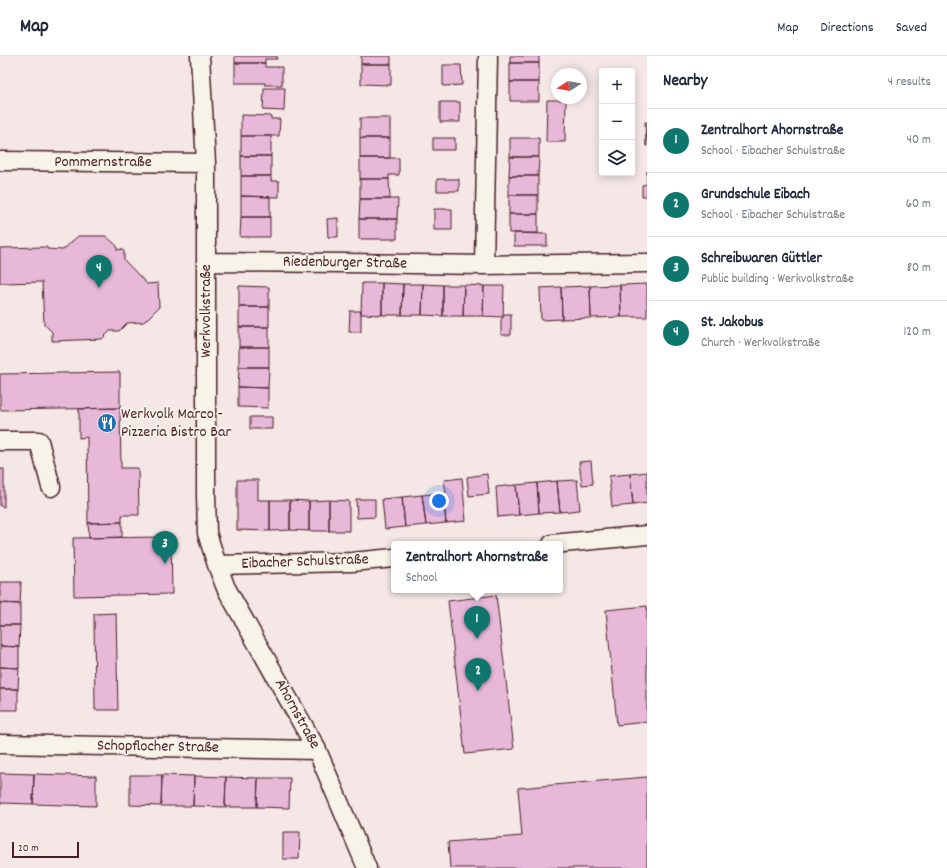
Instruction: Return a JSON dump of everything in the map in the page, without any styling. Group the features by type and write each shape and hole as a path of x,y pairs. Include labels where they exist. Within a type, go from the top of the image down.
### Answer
{"street":[{"name":"Werkvolkstraße","path":"200,56 206,162 207,533 217,565"},
{"path":"484,266 488,56"},
{"name":"Pommernstraße","path":"0,161 206,162"},
{"name":"Riedenburger Straße","path":"206,262 484,266 647,263"},
{"path":"0,441 39,442 51,488"},
{"path":"563,543 647,536"},
{"name":"Eibacher Schulstraße","path":"217,565 352,562 391,558"},
{"name":"Ahornstraße","path":"217,565 226,588 317,750 367,868"},
{"name":"Schopflocher Straße","path":"0,744 317,750"}],"building":[{"path":"235,56 277,56 277,59 265,59 265,63 235,63"},
{"path":"361,56 391,56 391,64 361,64"},
{"path":"510,56 539,56 539,63 510,63"},
{"path":"235,63 265,63 265,67 282,67 282,85 265,85 265,83 235,83"},
{"path":"510,63 539,63 539,82 510,82"},
{"path":"361,64 391,64 391,85 361,84"},
{"path":"443,65 461,65 462,85 443,86"},
{"path":"510,82 539,82 539,101 510,101"},
{"path":"264,88 285,88 284,111 263,110"},
{"path":"547,100 551,100 551,104 566,104 565,142 546,142"},
{"path":"440,102 460,102 460,122 440,122"},
{"path":"241,115 271,116 271,119 280,119 279,136 241,136"},
{"path":"360,118 390,118 390,138 360,138"},
{"path":"645,122 647,122 647,146 646,146"},
{"path":"241,136 271,136 271,156 241,156"},
{"path":"360,138 390,138 390,158 360,158"},
{"path":"433,138 455,138 455,150 433,150"},
{"path":"510,138 539,138 539,157 510,157"},
{"path":"241,156 271,156 271,176 241,176"},
{"path":"510,157 539,157 538,176 509,176"},
{"path":"360,158 399,158 399,175 389,175 389,179 360,179"},
{"path":"241,176 271,176 271,181 279,181 279,197 241,196"},
{"path":"509,176 538,176 538,195 509,195"},
{"path":"360,179 389,179 390,199 360,199"},
{"path":"437,179 459,179 459,191 437,191"},
{"path":"647,184 647,196 642,196 642,185"},
{"path":"509,195 538,195 538,214 509,214"},
{"path":"241,196 270,197 270,217 241,217"},
{"path":"360,199 398,199 397,219 359,219"},
{"path":"434,209 452,209 452,230 434,230"},
{"path":"509,214 538,214 538,233 509,233"},
{"path":"241,217 270,217 270,237 240,237"},
{"path":"338,218 338,237 328,237 327,219"},
{"path":"359,219 397,219 397,239 359,239"},
{"path":"514,233 547,234 547,246 514,246"},
{"path":"78,236 106,236 117,246 117,250 122,249 124,251 124,260 147,284 158,283 159,307 144,322 127,323 119,331 110,331 102,339 52,341 52,332 44,324 42,282 0,283 0,248 47,247 47,249 63,250"},
{"path":"362,283 382,283 382,315 361,314"},
{"path":"382,283 403,284 402,315 382,315"},
{"path":"403,284 423,284 422,315 402,315"},
{"path":"423,284 443,285 443,316 422,315"},
{"path":"647,284 647,317 621,317 620,285"},
{"path":"443,285 464,285 463,316 443,316"},
{"path":"464,285 484,286 483,316 463,316"},
{"path":"620,285 621,317 591,318 590,286"},
{"path":"239,286 269,287 269,307 239,307"},
{"path":"484,286 504,286 503,317 483,316"},
{"path":"590,286 591,318 562,319 561,287"},
{"path":"561,287 562,319 541,320 540,288"},
{"path":"239,307 269,307 269,327 239,327"},
{"path":"350,311 361,311 361,332 349,332"},
{"path":"504,314 511,314 511,335 501,335 501,320"},
{"path":"239,327 269,327 269,347 239,347"},
{"path":"239,347 269,347 269,367 239,367"},
{"path":"239,367 269,367 268,388 238,387"},
{"path":"120,372 120,408 0,410 0,374"},
{"path":"238,387 268,388 268,408 238,407"},
{"path":"120,408 121,468 138,468 139,515 122,515 122,522 88,523 87,437 79,438 79,409"},
{"path":"250,417 272,417 272,429 250,429"},
{"path":"591,461 593,484 582,485 579,462"},
{"path":"0,469 4,469 4,507 0,506"},
{"path":"647,472 647,503 633,505 630,474"},
{"path":"487,474 489,494 469,496 467,477"},
{"path":"630,474 633,505 612,507 609,476"},
{"path":"462,478 466,521 446,523 443,493 446,493 444,480"},
{"path":"237,480 258,480 258,500 270,500 270,531 237,530"},
{"path":"577,480 580,510 560,512 557,481"},
{"path":"557,481 560,512 539,513 537,483"},
{"path":"537,483 539,513 519,515 516,485"},
{"path":"516,485 519,515 498,517 496,487"},
{"path":"443,493 446,523 426,525 422,495"},
{"path":"422,495 426,525 405,527 402,497"},
{"path":"402,497 405,527 385,529 382,499"},
{"path":"356,499 375,499 375,517 357,518"},
{"path":"270,500 290,500 290,530 270,531"},
{"path":"290,500 309,501 309,531 290,530"},
{"path":"329,500 349,501 349,531 329,531"},
{"path":"329,500 329,531 309,531 309,501"},
{"path":"122,522 122,537 89,538 88,523"},
{"path":"171,537 172,594 74,596 73,538"},
{"path":"0,582 21,582 20,604 0,603"},
{"path":"496,595 514,749 465,754 448,601"},
{"path":"0,603 20,604 20,625 0,625"},
{"path":"647,606 647,722 617,725 606,610"},
{"path":"116,613 118,710 95,710 94,614"},
{"path":"0,625 20,625 19,647 0,646"},
{"path":"0,646 19,647 19,668 0,667"},
{"path":"0,667 19,668 18,689 0,689"},
{"path":"0,689 18,689 18,710 0,710"},
{"path":"0,773 34,774 33,804 0,803"},
{"path":"34,774 96,776 96,806 33,804"},
{"path":"130,775 162,775 161,806 130,805"},
{"path":"162,775 194,776 193,806 161,806"},
{"path":"194,776 226,777 225,807 193,806"},
{"path":"226,777 258,778 257,807 225,807"},
{"path":"647,777 647,868 450,868 448,842 522,836 518,788"},
{"path":"258,778 290,778 289,808 257,807"},
{"path":"283,832 300,832 299,859 283,859"}],"place":[{"name":"St. Jakobus","path":"99,288"},
{"name":"Werkvolk Marco - Pizzeria Bistro Bar","path":"107,423"},
{"name":"Schreibwaren Güttler","path":"165,564"},
{"name":"Zentralhort Ahornstraße","path":"477,639"},
{"name":"Grundschule Eibach","path":"478,691"}]}
